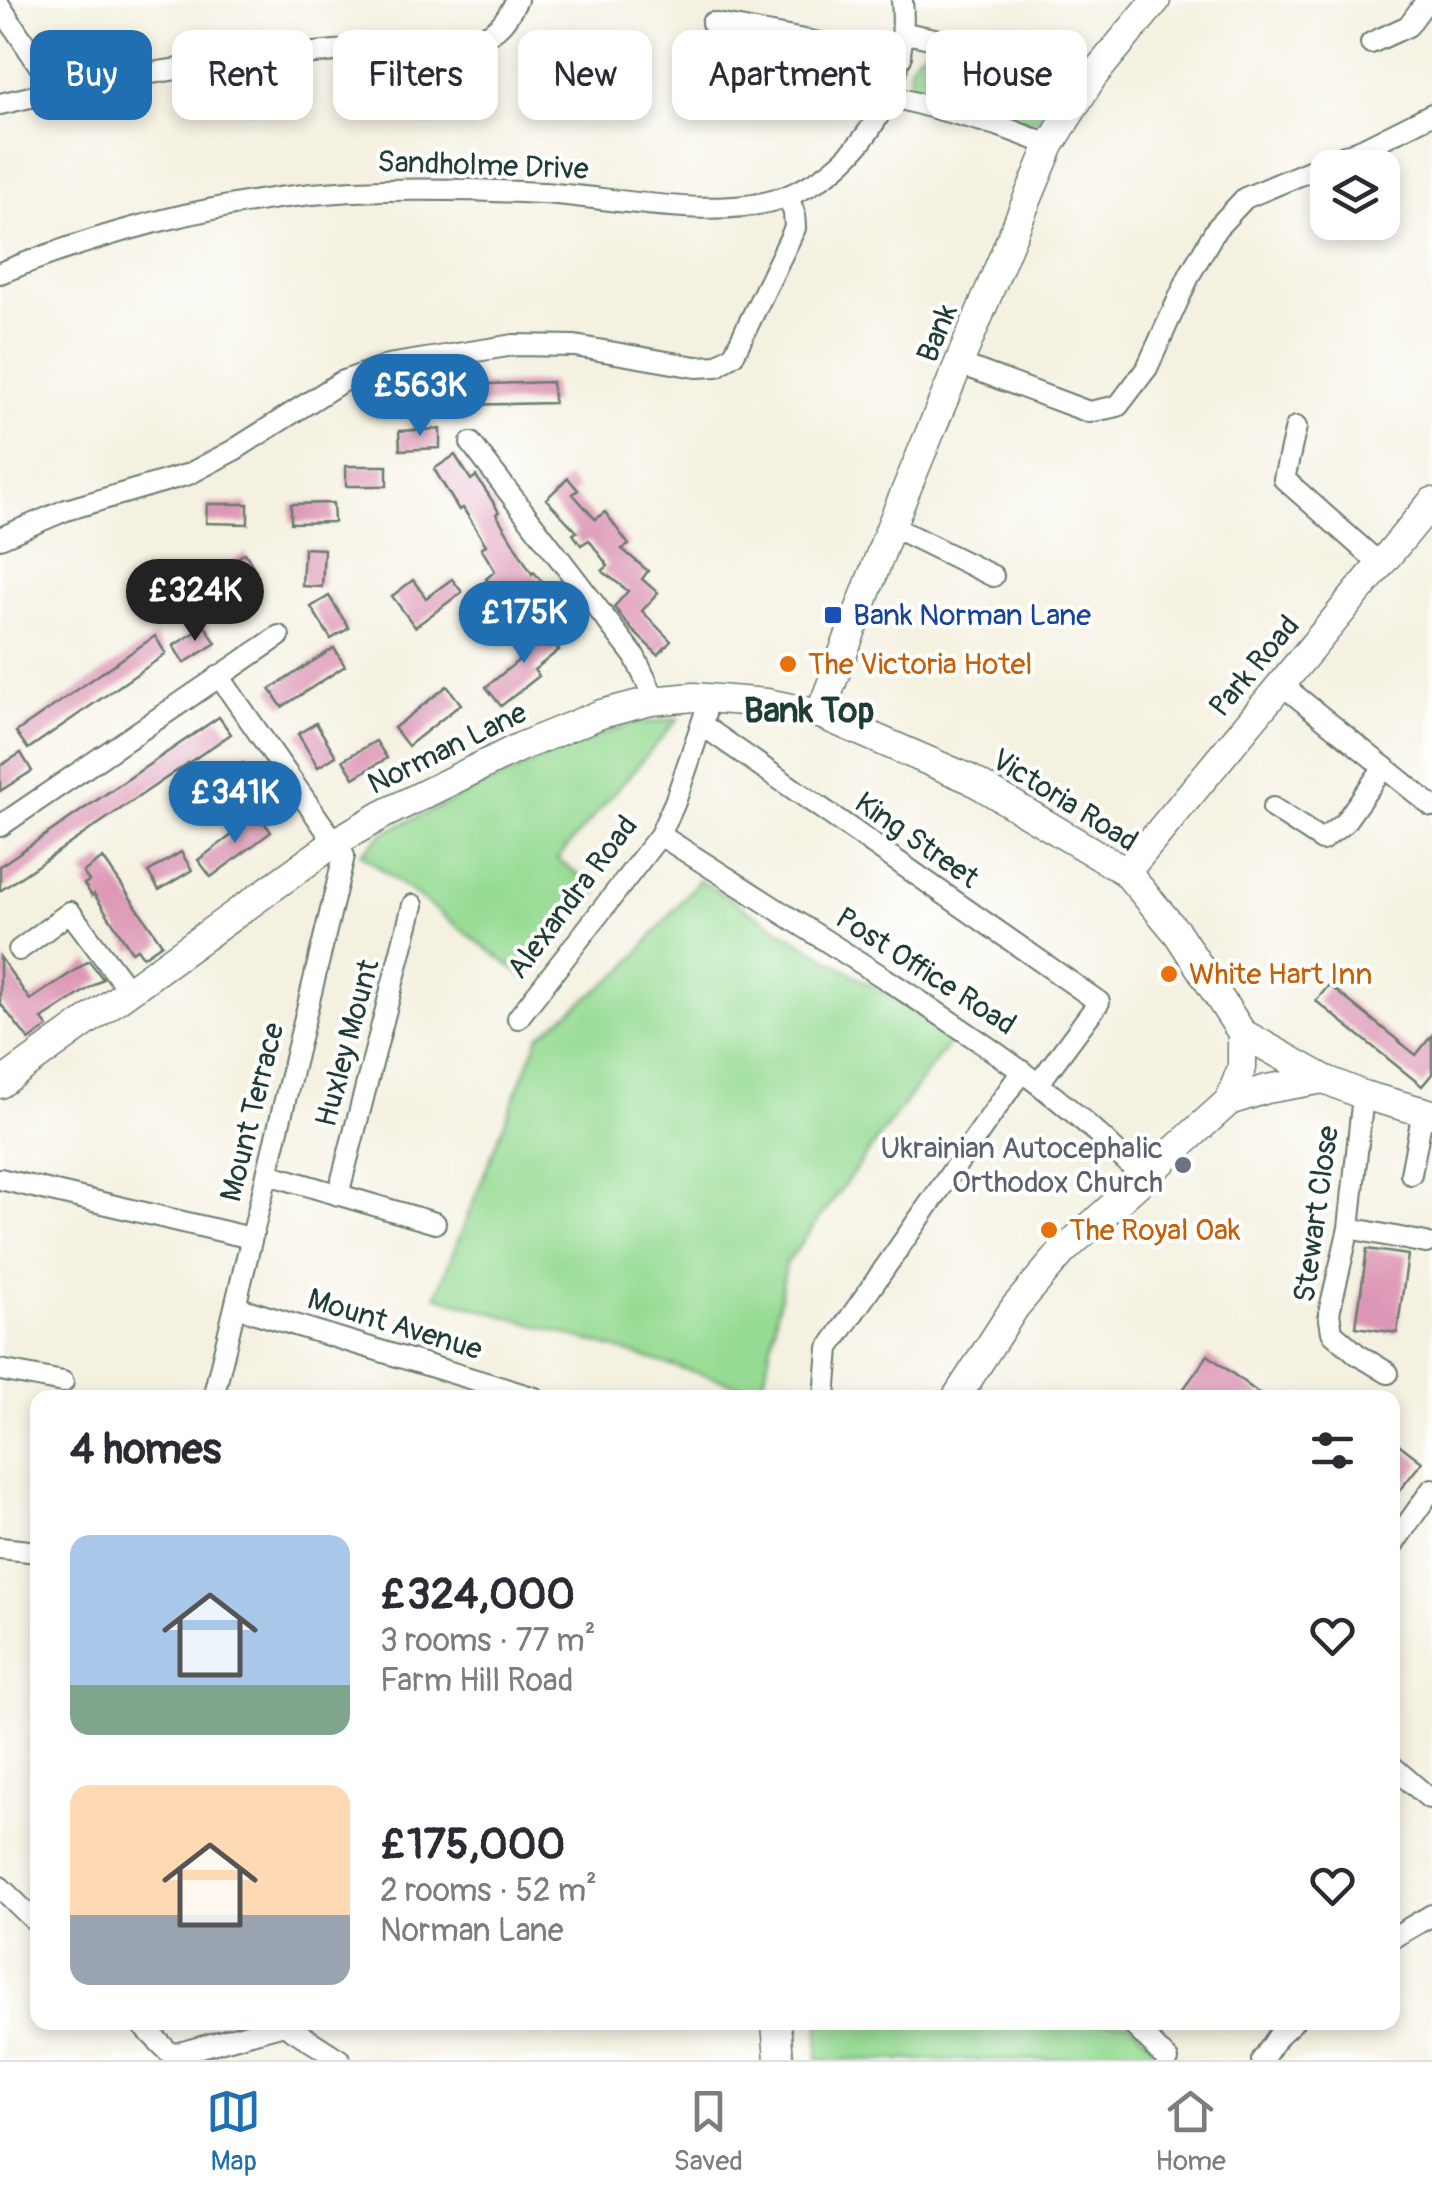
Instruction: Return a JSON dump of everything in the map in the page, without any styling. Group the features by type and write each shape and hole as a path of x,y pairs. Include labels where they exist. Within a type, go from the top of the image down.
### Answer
{"street":[{"path":"152,72 480,38 494,33 506,21 517,0"},
{"name":"Sandholme Drive","path":"902,0 905,30"},
{"name":"Bank","path":"820,714 891,526 1050,145 1093,76 1156,0"},
{"path":"1371,43 1408,26 1427,0"},
{"path":"0,6 30,51"},
{"path":"712,23 750,30"},
{"path":"1087,74 1093,76"},
{"path":"0,104 30,96"},
{"path":"906,100 1000,126 1050,145"},
{"path":"960,364 1089,412 1118,406 1147,368 1190,274 1216,230 1244,198 1364,148 1432,114"},
{"name":"Sandholme Drive","path":"0,273 183,216 349,192 542,194 682,206 744,206 788,196 830,172 861,142 875,120"},
{"path":"999,120 1000,126"},
{"path":"0,538 66,510 189,474 341,382 388,365 514,344 574,346 696,367 718,366 734,354 795,228 788,196"},
{"path":"1296,427 1284,478 1380,564"},
{"path":"471,443 635,657 652,702"},
{"name":"Park Road","path":"1126,872 1432,502"},
{"path":"891,526 993,576"},
{"path":"0,826 280,636"},
{"path":"219,676 334,843"},
{"path":"1281,684 1432,806"},
{"name":"Norman Lane","path":"0,1084 334,843 520,747 601,714 652,702 709,698 767,702 820,714"},
{"name":"Alexandra Road","path":"518,1018 660,835 709,698"},
{"name":"Victoria Road","path":"820,714 970,779 1126,872 1178,934 1242,1033 1324,1079 1427,1113"},
{"name":"King Street","path":"702,726 1099,1002 1031,1077"},
{"path":"1273,808 1322,840 1344,823 1384,768"},
{"name":"Post Office Road","path":"660,835 1031,1077 1112,1145 1142,1178"},
{"name":"Mount Terrace","path":"215,1390 344,856 334,843"},
{"name":"Huxley Mount","path":"338,1196 414,905"},
{"path":"18,950 70,912 130,992"},
{"path":"1230,1101 1242,1068 1242,1033"},
{"path":"826,1390 829,1348 1031,1077"},
{"path":"961,1390 1027,1293 1063,1252 1230,1101 1267,1089 1324,1079"},
{"name":"Stewart Close","path":"1363,1095 1349,1228 1329,1313 1332,1332 1388,1373"},
{"path":"1411,1174 1427,1113"},
{"path":"268,1174 435,1223"},
{"path":"0,1179 250,1238"},
{"path":"1349,1228 1426,1244"},
{"name":"Mount Avenue","path":"236,1307 509,1390"},
{"path":"0,1370 63,1382"},
{"path":"1400,1534 1432,1488"},
{"path":"0,1548 30,1551"},
{"path":"1400,1773 1429,1798"},
{"path":"0,1888 30,1916"},
{"path":"1400,1933 1432,1915"},
{"path":"147,2030 174,2057 261,2030"},
{"path":"295,2030 340,2060"},
{"path":"774,2059 776,2030"},
{"path":"1138,2030 1168,2060"},
{"path":"1262,2060 1284,2030"}],"green space":[{"path":"926,50 926,96 916,93 909,74 912,62"},
{"path":"678,719 557,859 599,889 526,978 361,854 383,833 554,753 628,725"},
{"path":"699,880 954,1036 786,1264 762,1390 436,1296 539,1036 625,969"},
{"path":"819,2030 1137,2030 1168,2060 818,2060"}],"building":[{"path":"552,382 554,403 458,405 458,385"},
{"path":"440,429 440,448 400,450 399,431"},
{"path":"455,455 471,480 476,476 488,494 532,574 554,596 522,622 486,579 495,571 481,548 486,545 434,469"},
{"path":"346,466 387,466 387,486 346,486"},
{"path":"568,478 578,490 573,494 595,519 605,512 629,545 622,549 648,571 642,579 658,593 642,611 671,641 658,655 614,607 628,591 602,571 608,566 589,540 581,545 573,534 577,532 546,499"},
{"path":"333,503 334,522 291,523 291,504"},
{"path":"207,504 248,504 248,524 206,523"},
{"path":"304,548 324,549 322,587 302,586"},
{"path":"245,553 256,571 191,612 180,595"},
{"path":"452,579 462,592 415,627 392,596 413,580 426,598"},
{"path":"329,596 349,628 331,639 311,607"},
{"path":"536,623 559,650 534,670 539,676 501,706 486,687 530,651 519,637"},
{"path":"205,626 216,643 184,663 173,646"},
{"path":"155,636 166,654 28,749 16,732"},
{"path":"334,648 345,666 282,707 270,689"},
{"path":"447,686 461,704 408,746 394,728"},
{"path":"219,717 231,734 0,891 0,866"},
{"path":"316,723 336,756 318,767 298,734"},
{"path":"376,741 387,758 354,778 343,760"},
{"path":"21,753 32,771 0,791 0,766"},
{"path":"243,763 263,796 245,807 226,774"},
{"path":"259,815 271,832 211,877 198,860"},
{"path":"181,852 192,870 159,890 148,872"},
{"path":"103,858 162,944 143,957 137,949 132,952 84,884 89,881 83,872"},
{"path":"0,957 30,1000 89,961 103,979 42,1019 48,1027 29,1040 0,1003"},
{"path":"1329,985 1416,1055 1432,1035 1432,1074 1422,1086 1316,1001"},
{"path":"1367,1249 1408,1255 1397,1333 1356,1327"},
{"path":"1208,1355 1254,1390 1183,1390"},
{"path":"1400,1445 1422,1462 1400,1490"}],"place":[{"name":"Bank Norman Lane","path":"833,615"},
{"name":"The Victoria Hotel","path":"788,664"},
{"name":"White Hart Inn","path":"1169,974"},
{"name":"Ukrainian Autocephalic Orthodox Church","path":"1183,1165"},
{"name":"The Royal Oak","path":"1049,1230"}],"district":[{"name":"Bank Top","path":"809,710"}]}
